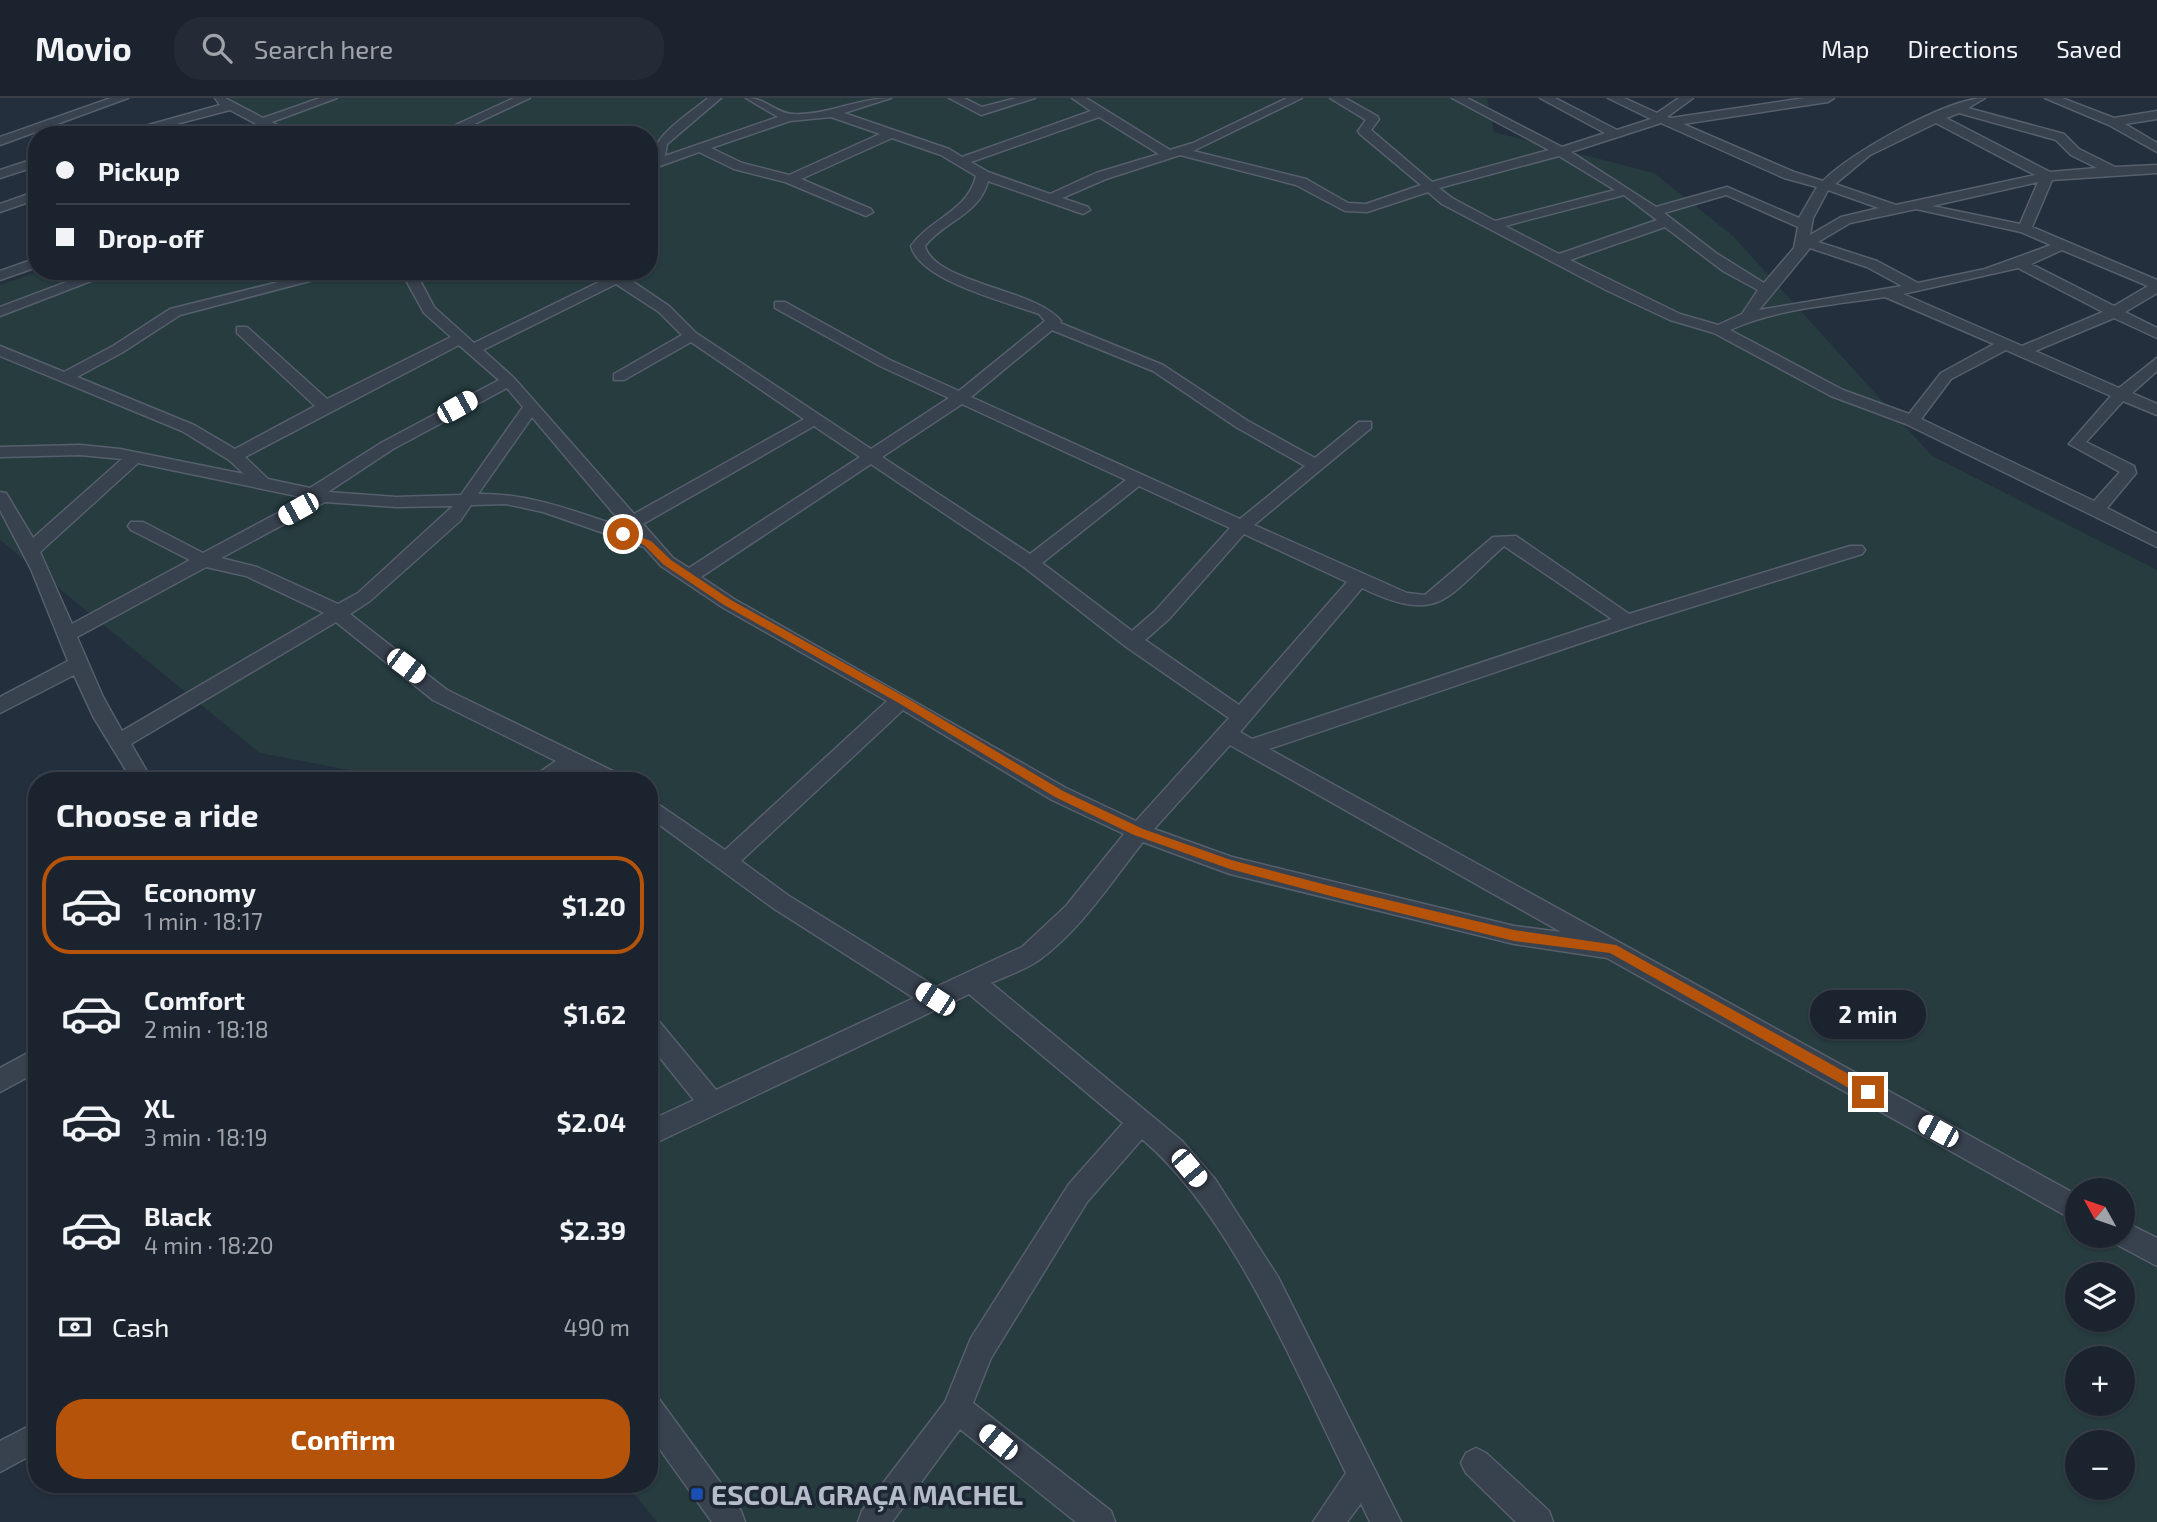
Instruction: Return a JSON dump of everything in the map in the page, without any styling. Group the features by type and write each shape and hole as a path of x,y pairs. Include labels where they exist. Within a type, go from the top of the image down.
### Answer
{"street":[{"path":"42,126 122,98"},
{"path":"215,98 270,126"},
{"path":"262,122 306,102 331,98"},
{"path":"460,126 524,98"},
{"path":"658,150 662,142 715,98"},
{"path":"752,98 788,118"},
{"path":"658,164 788,118 832,113 885,98"},
{"path":"955,98 981,111 1030,98"},
{"path":"1078,98 1098,113 1176,154 1301,182 1331,201 1354,209 1367,208 1458,177 1663,120 1828,98"},
{"path":"1050,199 1101,176 1176,154 1297,98"},
{"path":"1336,98 1373,119 1364,131 1447,201 1656,309 1718,330 1837,393 1912,421 2157,541"},
{"path":"1458,98 1562,150 1626,191 1715,259 1766,289"},
{"path":"1546,98 1614,133"},
{"path":"1614,98 1788,175 1892,208"},
{"path":"1663,120 1688,98"},
{"path":"1804,246 1801,225 1838,170 1890,140 1940,120 1979,98"},
{"path":"2051,98 2113,121 2157,148"},
{"path":"153,126 230,106"},
{"path":"1959,109 2060,137 2075,152 2114,172"},
{"path":"832,113 962,161 983,175 1083,210"},
{"path":"962,161 1098,113"},
{"path":"2113,121 2157,115"},
{"path":"1940,120 2047,176"},
{"path":"0,125 16,135"},
{"path":"0,141 28,131"},
{"path":"790,179 890,134"},
{"path":"700,148 738,166 790,179 866,212"},
{"path":"0,174 28,165"},
{"path":"1747,317 1766,289 1804,246 1846,218 2047,176 2157,169"},
{"path":"688,577 960,398 1054,321 1052,316 1044,311 926,262 919,253 918,246 923,237 970,206 977,197 983,175"},
{"path":"2025,229 2047,176"},
{"path":"1494,225 1626,191"},
{"path":"1654,212 1727,191 1801,225"},
{"path":"0,208 28,198"},
{"path":"1913,206 2025,229 2157,286"},
{"path":"1559,259 1665,222"},
{"path":"1718,330 1747,317 1823,300 1886,292 1992,272 2064,244"},
{"path":"1804,246 1872,264 1913,286"},
{"path":"2019,263 2157,334"},
{"path":"0,276 28,265"},
{"path":"0,312 86,280"},
{"path":"65,377 118,349 175,312 305,280"},
{"path":"415,280 417,292 429,310 509,381 648,543 688,577 1059,794 1139,832 1230,865 1514,935 1612,948"},
{"path":"473,349 603,280"},
{"path":"620,280 664,309 691,335 875,456 1030,563 1132,641 1241,716"},
{"path":"2022,351 2071,333 2116,312 2157,286"},
{"path":"1886,292 2157,410"},
{"path":"780,305 853,346 960,398 1359,580 1423,603 1431,600 1499,541 1510,540 1627,621"},
{"path":"1051,325 1158,368 1242,424 1314,464"},
{"path":"242,330 325,407"},
{"path":"619,377 691,335"},
{"path":"235,456 459,339"},
{"path":"1912,421 1946,376 2004,345"},
{"path":"0,351 188,428 235,456 262,483"},
{"path":"2096,509 2128,473 2127,470 2077,444 2107,407 2157,363"},
{"path":"68,634 317,495 387,446 509,381"},
{"path":"118,743 364,597 421,548 469,498 530,408"},
{"path":"631,523 817,418"},
{"path":"1132,641 1162,615 1241,527 1314,464 1365,425"},
{"path":"0,452 80,450 135,457 317,495 396,502 506,499 547,508 648,543"},
{"path":"29,552 135,457"},
{"path":"1030,563 1139,478"},
{"path":"0,497 68,634 93,698 137,772"},
{"path":"137,526 204,560 275,579 338,614 440,695 596,772"},
{"path":"1251,747 1627,621 1856,550"},
{"path":"658,1129 1030,954 1062,929 1139,832 1228,735 1241,716 1359,580"},
{"path":"0,706 79,663"},
{"path":"726,862 901,700"},
{"path":"1228,735 2065,1202"},
{"path":"556,772 573,760"},
{"path":"658,813 781,902 935,999"},
{"path":"972,982 1173,1149 1220,1210 1268,1287 1385,1522"},
{"path":"658,1037 713,1105"},
{"path":"0,1081 28,1064"},
{"path":"873,1522 957,1409 965,1381 981,1348 1078,1193 1110,1154 1142,1122"},
{"path":"2135,1241 2157,1253"},
{"path":"957,1409 1100,1522"},
{"path":"658,1422 730,1522"},
{"path":"0,1457 28,1441"},
{"path":"1476,1464 1538,1522"},
{"path":"1328,1522 1363,1475"}],"green space":[{"path":"226,98 1487,98 1494,132 1654,173 1733,236 1932,456 2157,570 2157,1522 657,1522 633,1493 658,1493 658,772 359,772 260,753 0,540 0,285 28,275 28,280 658,280 658,126 271,126"}],"place":[{"name":"ESCOLA GRAÇA MACHEL","path":"697,1494"}],"route":[{"path":"623,534 648,543 667,562 728,603 901,700 1059,794 1139,832 1230,865 1342,894 1514,935 1571,945 1612,948 1868,1092"}]}
